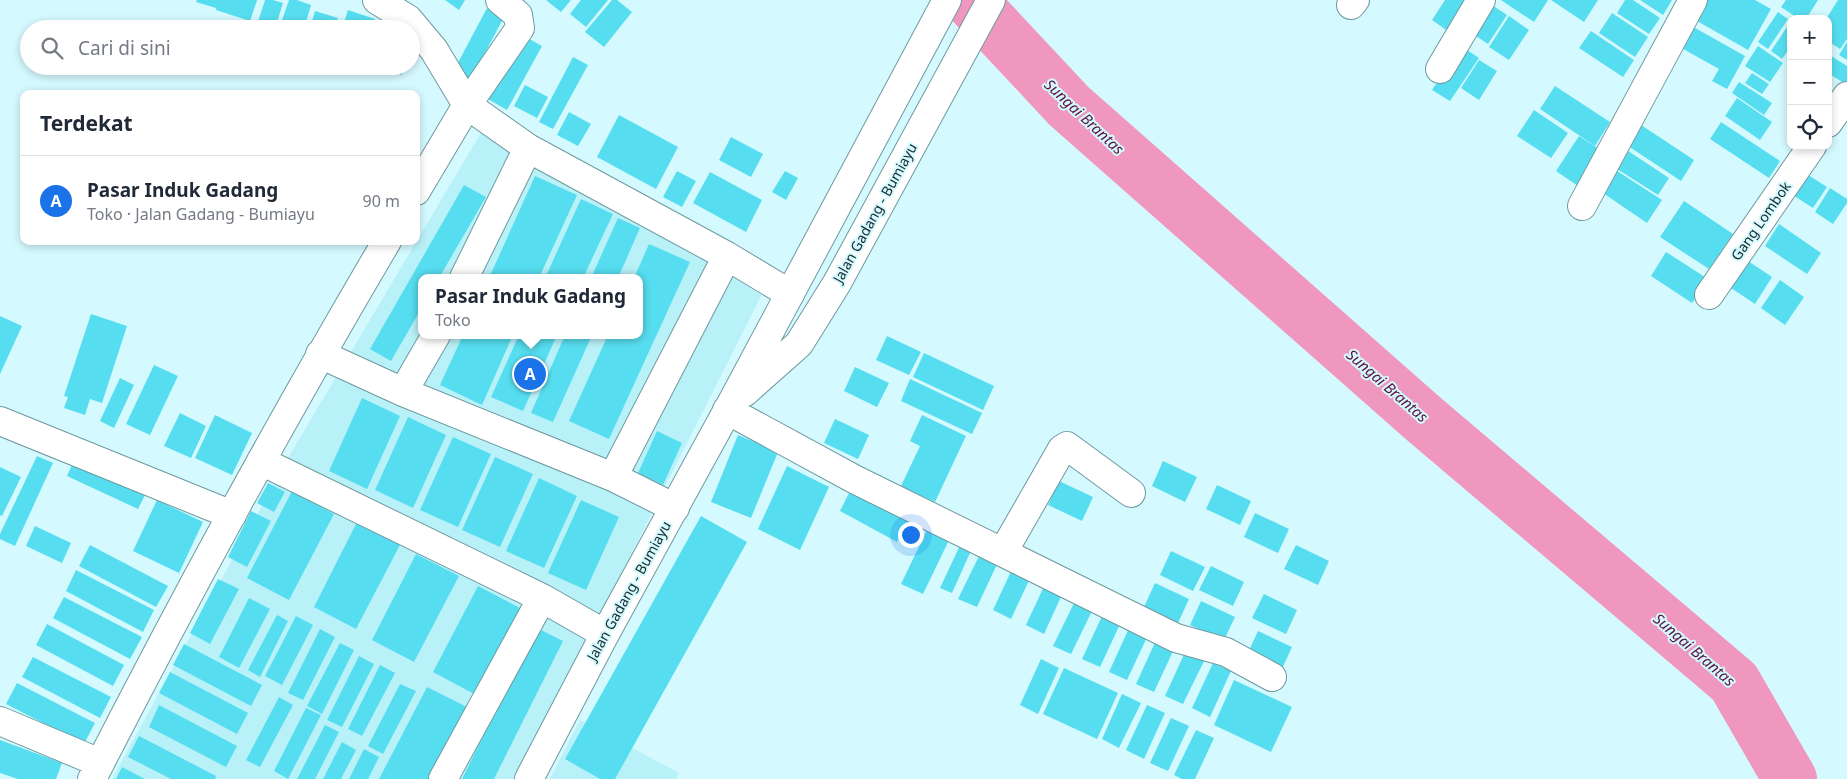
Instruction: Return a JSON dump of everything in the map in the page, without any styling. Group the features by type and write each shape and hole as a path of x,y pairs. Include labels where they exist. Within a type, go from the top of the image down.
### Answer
{"street":[{"path":"377,0 409,20"},
{"path":"420,184 466,105 520,28 518,15 500,0"},
{"name":"Jalan Gadang - Bumiayu","path":"529,779 605,634 675,508 947,0"},
{"name":"Jalan Gadang - Bumiayu","path":"729,407 798,345 837,283 991,0"},
{"path":"1440,69 1481,0"},
{"path":"1582,206 1693,0"},
{"path":"420,33 434,50 466,105 528,148 727,256 790,294"},
{"path":"1832,117 1847,96"},
{"path":"466,274 528,148"},
{"name":"Gang Lombok","path":"1709,295 1809,150"},
{"path":"0,721 96,771 261,461 320,354 385,245"},
{"path":"613,477 727,256"},
{"path":"403,392 434,339"},
{"path":"320,354 403,392 613,477 675,508"},
{"path":"729,407 854,479 1176,638 1226,652 1272,677"},
{"path":"0,421 232,515"},
{"path":"1003,552 1062,449 1067,446 1131,494"},
{"path":"261,461 542,598 605,634"},
{"path":"443,779 542,598"}],"shaded area":[{"path":"482,131 764,290 518,779 112,779 288,458 414,245 420,245 420,236"},
{"path":"580,720 679,773 676,779 550,779"}],"building":[{"path":"197,0 257,0 250,20 196,2"},
{"path":"265,0 283,3 278,20 259,20"},
{"path":"289,0 297,0 311,5 307,20 282,20"},
{"path":"445,0 465,0 459,10"},
{"path":"546,0 571,0 561,12"},
{"path":"581,0 608,0 586,27 570,14"},
{"path":"612,0 617,0 632,12 604,47 585,32"},
{"path":"1445,0 1475,0 1452,34 1432,20"},
{"path":"1501,0 1548,0 1534,22"},
{"path":"1551,0 1598,0 1584,22"},
{"path":"1625,0 1633,0 1660,18 1649,34 1617,13"},
{"path":"1640,0 1672,0 1663,15"},
{"path":"1708,0 1755,0 1771,9 1748,50 1697,21"},
{"path":"1786,0 1818,0 1809,15 1793,15 1781,7"},
{"path":"1838,0 1847,0 1847,39 1840,49 1832,44 1832,15 1829,15"},
{"path":"1486,1 1507,15 1488,44 1467,30"},
{"path":"487,8 504,17 469,83 452,74"},
{"path":"348,10 375,19 375,20 345,20"},
{"path":"315,11 338,18 337,20 312,20"},
{"path":"1778,12 1787,18 1768,49 1758,42"},
{"path":"1612,13 1648,37 1635,57 1599,33"},
{"path":"1509,16 1529,30 1509,60 1489,47"},
{"path":"1688,24 1745,56 1727,89 1712,81 1719,69 1676,45"},
{"path":"1787,27 1787,52 1782,59 1771,51"},
{"path":"1591,31 1634,60 1623,77 1579,48"},
{"path":"522,35 542,46 507,110 488,99"},
{"path":"1847,42 1847,60 1839,55"},
{"path":"1461,46 1479,58 1450,101 1432,90"},
{"path":"1758,46 1783,63 1770,82 1745,66"},
{"path":"573,57 588,65 553,129 539,122"},
{"path":"1832,57 1847,66 1847,85 1832,76"},
{"path":"1479,60 1497,71 1479,100 1461,88"},
{"path":"1752,73 1769,84 1762,94 1745,83"},
{"path":"1739,82 1772,103 1764,115 1732,93"},
{"path":"525,85 548,97 537,118 514,106"},
{"path":"1555,86 1610,122 1595,146 1540,109"},
{"path":"1737,98 1772,122 1760,140 1725,116"},
{"path":"1534,110 1568,133 1551,158 1517,136"},
{"path":"569,112 591,124 578,146 557,135"},
{"path":"619,115 678,147 656,189 597,157"},
{"path":"1721,122 1780,161 1769,178 1710,139"},
{"path":"1641,125 1694,160 1681,181 1628,146"},
{"path":"1579,136 1607,154 1584,190 1556,171"},
{"path":"731,137 763,154 751,177 719,160"},
{"path":"1622,147 1669,178 1658,195 1611,165"},
{"path":"1614,169 1662,200 1647,223 1600,191"},
{"path":"677,171 696,181 682,207 663,197"},
{"path":"785,171 798,178 786,200 772,192"},
{"path":"1802,171 1827,187 1813,208 1788,192"},
{"path":"710,172 762,200 746,232 693,203"},
{"path":"535,176 577,195 541,274 491,274"},
{"path":"464,185 486,197 441,274 418,274 418,314 391,361 370,349"},
{"path":"1830,188 1847,199 1847,203 1833,224 1815,212"},
{"path":"581,199 613,214 585,274 547,274"},
{"path":"1684,201 1733,234 1709,269 1660,237"},
{"path":"618,218 640,228 620,274 593,274"},
{"path":"1779,224 1821,253 1807,274 1765,246"},
{"path":"649,244 690,262 609,439 569,421 606,339 643,339 643,274 636,274"},
{"path":"1666,252 1708,279 1692,303 1651,276"},
{"path":"1742,257 1772,277 1755,304 1725,284"},
{"path":"1780,280 1804,297 1785,325 1761,308"},
{"path":"91,314 127,326 102,403 90,399 85,415 64,408 68,397 64,396"},
{"path":"0,316 22,326 0,374"},
{"path":"887,336 921,352 909,375 876,360"},
{"path":"461,339 511,339 482,405 440,385"},
{"path":"517,339 555,339 523,411 491,397"},
{"path":"563,339 590,339 553,422 531,413"},
{"path":"924,353 994,386 983,410 913,377"},
{"path":"154,365 178,376 150,435 126,424"},
{"path":"855,367 889,383 877,407 844,391"},
{"path":"120,378 134,385 114,428 100,421"},
{"path":"910,379 982,413 972,434 901,401"},
{"path":"362,398 400,416 367,489 329,471"},
{"path":"180,413 206,426 191,458 164,446"},
{"path":"215,415 252,433 232,475 195,458"},
{"path":"922,415 966,436 935,502 901,486 920,446 910,441"},
{"path":"408,417 446,435 413,508 375,490"},
{"path":"835,419 869,435 858,459 824,443"},
{"path":"657,431 682,443 663,485 638,473"},
{"path":"738,435 778,452 751,518 711,502"},
{"path":"453,437 491,454 458,527 420,510"},
{"path":"37,456 53,463 15,546 0,539 0,534"},
{"path":"495,457 533,474 500,547 462,530"},
{"path":"75,458 147,491 138,509 67,476"},
{"path":"1163,461 1197,477 1185,502 1152,486"},
{"path":"787,466 829,487 800,550 758,529"},
{"path":"0,467 21,477 2,516 0,515"},
{"path":"539,478 577,496 544,568 506,551"},
{"path":"1059,481 1093,497 1082,521 1048,505"},
{"path":"268,483 285,492 274,512 257,503"},
{"path":"1217,485 1251,501 1240,525 1206,509"},
{"path":"851,489 908,519 897,542 840,511"},
{"path":"292,491 334,514 289,600 247,578"},
{"path":"157,500 203,522 179,573 133,551"},
{"path":"581,500 619,517 586,590 548,573"},
{"path":"251,511 271,521 247,567 228,557"},
{"path":"1255,513 1289,529 1278,553 1244,537"},
{"path":"701,516 747,542 615,779 600,779 565,759"},
{"path":"358,520 401,543 356,629 314,607"},
{"path":"35,526 71,543 62,563 26,546"},
{"path":"928,528 950,538 923,594 901,584"},
{"path":"963,539 974,544 952,593 940,588"},
{"path":"90,545 168,586 156,607 79,566"},
{"path":"1296,545 1329,561 1318,585 1284,569"},
{"path":"1171,551 1205,567 1193,591 1160,575"},
{"path":"416,554 459,576 414,662 372,640"},
{"path":"980,554 998,562 977,607 958,599"},
{"path":"1014,565 1032,574 1011,619 993,610"},
{"path":"1211,566 1244,582 1233,606 1199,590"},
{"path":"76,570 154,610 143,632 66,591"},
{"path":"218,579 239,589 210,644 190,633"},
{"path":"1047,580 1065,588 1044,634 1026,625"},
{"path":"1155,583 1189,599 1178,623 1144,607"},
{"path":"478,586 520,608 476,695 433,672"},
{"path":"1264,594 1297,610 1286,634 1252,618"},
{"path":"64,597 142,637 130,659 53,618"},
{"path":"249,598 270,609 239,668 219,657"},
{"path":"1075,601 1093,609 1071,654 1053,646"},
{"path":"1201,601 1235,617 1224,640 1190,625"},
{"path":"1103,614 1121,622 1100,667 1082,659"},
{"path":"277,615 288,621 260,677 248,670"},
{"path":"296,616 313,625 282,685 265,676"},
{"path":"47,624 124,665 113,686 36,645"},
{"path":"1130,626 1148,635 1127,680 1109,672"},
{"path":"537,628 563,641 494,779 462,779"},
{"path":"320,629 335,637 303,700 288,693"},
{"path":"1258,631 1292,647 1281,671 1247,655"},
{"path":"1157,638 1175,647 1154,692 1136,684"},
{"path":"340,643 354,650 322,714 307,706"},
{"path":"184,644 262,685 251,706 173,665"},
{"path":"1186,650 1205,659 1183,704 1165,696"},
{"path":"359,656 374,664 342,727 327,720"},
{"path":"33,657 111,697 100,718 22,677"},
{"path":"1041,659 1059,668 1038,714 1020,705"},
{"path":"1213,663 1231,671 1210,717 1192,708"},
{"path":"380,665 395,673 362,736 348,729"},
{"path":"1064,668 1118,693 1097,739 1043,714"},
{"path":"170,672 248,713 237,734 159,693"},
{"path":"1234,680 1292,707 1271,752 1214,725"},
{"path":"17,683 95,723 84,744 6,704"},
{"path":"400,684 416,691 383,754 368,746"},
{"path":"427,687 469,708 432,779 379,779"},
{"path":"1122,694 1141,703 1119,748 1102,739"},
{"path":"279,697 293,705 260,767 246,760"},
{"path":"159,705 237,746 226,767 149,727"},
{"path":"1147,705 1165,713 1144,759 1126,750"},
{"path":"306,708 321,715 288,779 274,771"},
{"path":"1171,718 1189,726 1168,771 1150,763"},
{"path":"325,725 339,732 315,779 297,779"},
{"path":"1196,730 1214,738 1195,779 1182,779 1174,775"},
{"path":"139,736 216,776 215,779 171,779 128,757"},
{"path":"0,740 62,763 56,779 18,779 0,773"},
{"path":"342,742 356,750 341,779 323,779"},
{"path":"364,749 379,757 368,779 349,779"},
{"path":"122,767 145,779 116,779"}],"waterway":[{"name":"Sungai Brantas","path":"970,0 1069,106 1425,420 1734,682 1790,779"}],"place":[{"name":"Pasar Induk Gadang","path":"530,374"}]}
